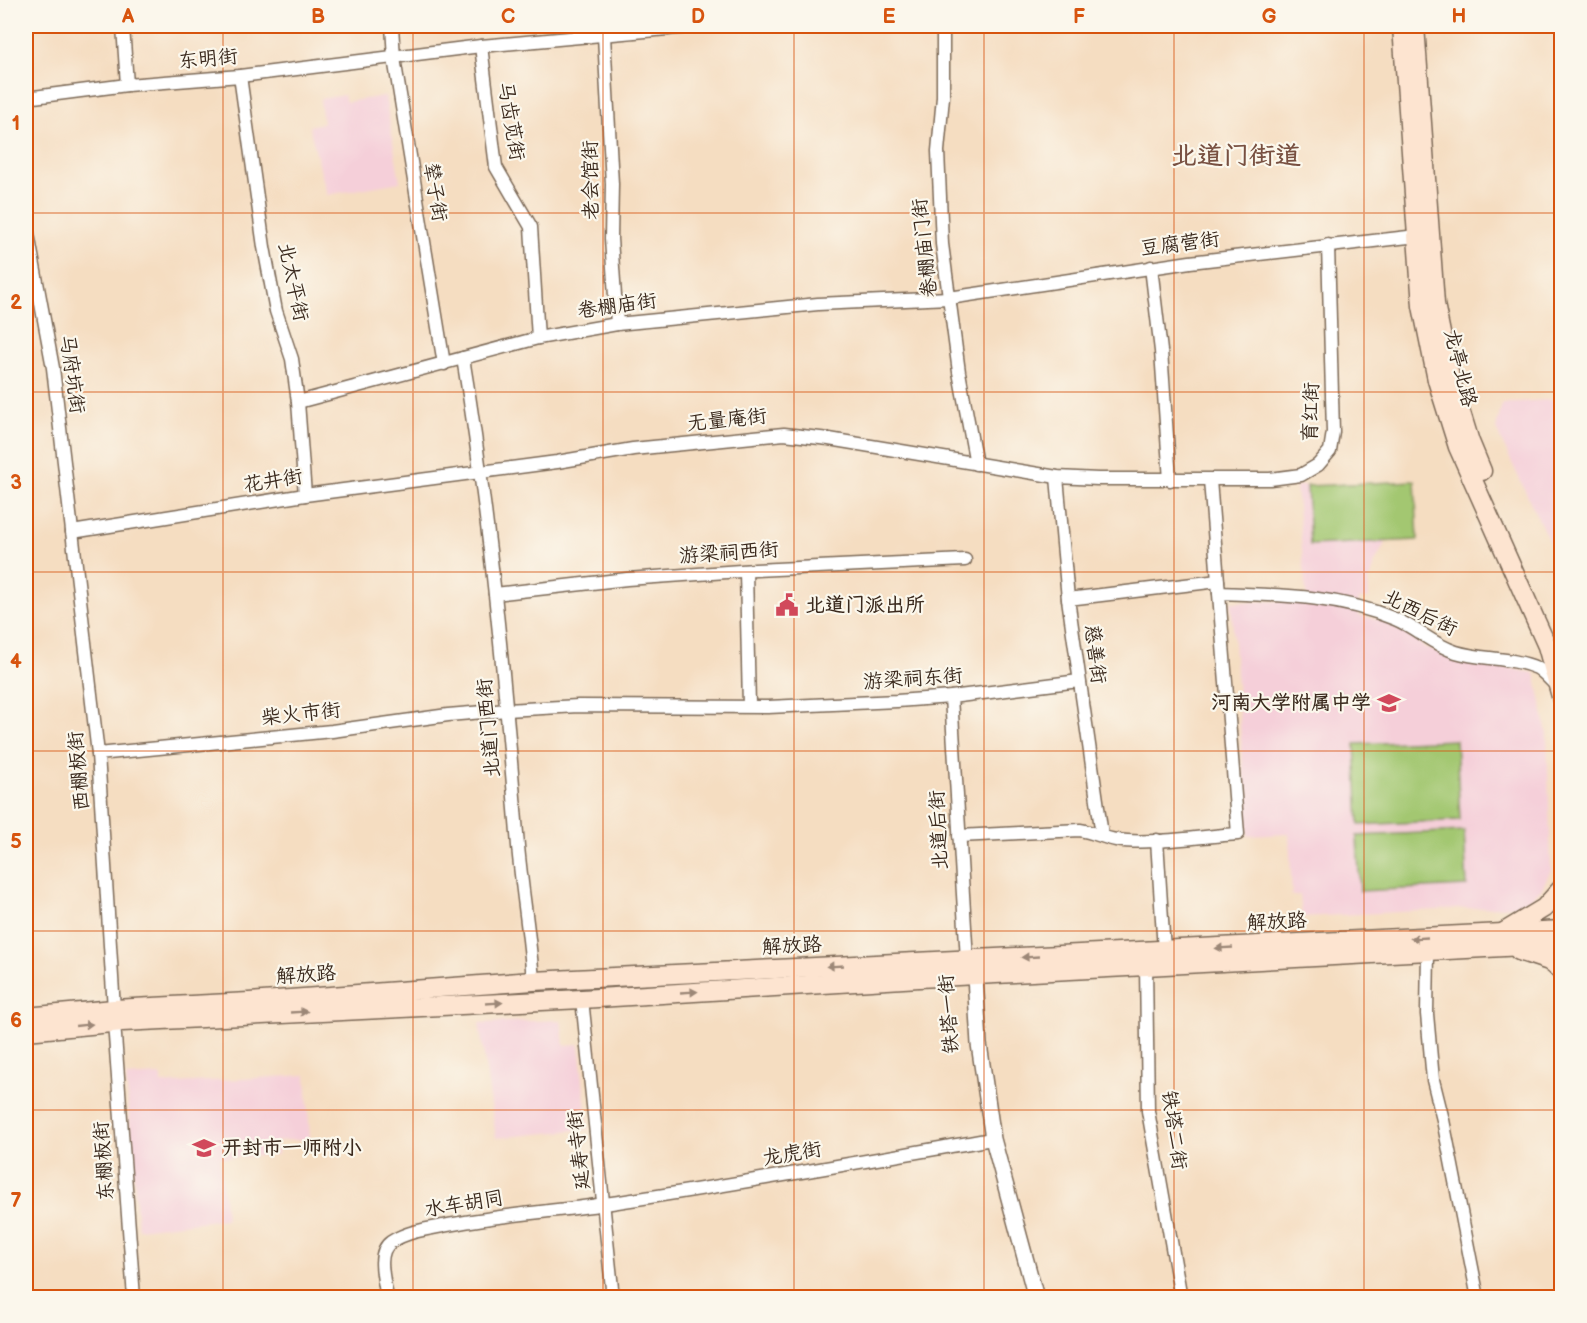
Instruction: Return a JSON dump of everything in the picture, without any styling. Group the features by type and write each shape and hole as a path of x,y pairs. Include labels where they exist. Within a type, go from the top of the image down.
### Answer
{"main road":[{"name":"龙亭北路","path":"1402,26 1426,331 1458,447 1547,646 1560,694"},
{"name":"龙亭北路","path":"1415,26 1435,304 1447,366 1470,442 1504,528 1562,650"},
{"path":"1500,940 1544,908 1562,888"},
{"name":"解放路","path":"26,1031 114,1015 249,1002 533,981 1146,966 1428,951 1562,930"},
{"name":"解放路","path":"26,1017 582,999 969,971 1164,951 1500,940 1562,944"},
{"path":"1500,940 1540,957 1562,971"}],"street":[{"path":"123,26 127,85"},
{"name":"辇子街","path":"392,26 394,58 444,364"},
{"name":"东明街","path":"26,98 127,85 240,76 481,46 700,26"},
{"name":"卷棚庙门街","path":"943,26 943,97 938,151 942,244 959,372 976,464"},
{"name":"老会馆街","path":"604,36 612,184 611,239 617,324"},
{"name":"马齿苋街","path":"481,46 496,167 531,228 538,338"},
{"name":"北太平街","path":"240,76 264,247 276,311 292,359 298,402 305,495"},
{"name":"马府坑街","path":"26,223 53,368 72,532"},
{"name":"豆腐营街","path":"949,298 1150,267 1417,236"},
{"name":"育红街","path":"976,464 1057,477 1170,480 1270,479 1301,475 1318,465 1330,451 1333,432 1328,245"},
{"path":"1150,267 1161,351 1170,480"},
{"name":"卷棚庙街","path":"298,402 538,338 617,324 796,306 949,298"},
{"name":"北道门西街","path":"463,358 481,471 495,594 519,859 533,981"},
{"name":"无量庵街","path":"481,471 557,462 633,449 784,434 829,439 976,464"},
{"name":"花井街","path":"72,532 305,495 481,471"},
{"name":"慈善街","path":"1057,477 1068,599 1102,835"},
{"path":"959,836 1080,830 1115,839 1158,840 1238,834 1210,480"},
{"name":"西棚板街","path":"72,532 98,754 114,1015"},
{"name":"游梁祠西街","path":"495,594 627,579 965,561"},
{"path":"746,571 749,706"},
{"path":"1068,599 1219,587"},
{"name":"北西后街","path":"1219,587 1323,598 1370,610 1398,620 1447,649 1539,669 1560,694"},
{"name":"游梁祠东街","path":"507,710 578,706 749,706 951,697 1079,681"},
{"name":"北道后街","path":"951,697 969,971"},
{"name":"柴火市街","path":"98,754 332,731 448,715 507,710"},
{"path":"1158,840 1164,951"},
{"path":"1428,951 1427,1014 1433,1080 1478,1298"},
{"name":"铁塔二街","path":"1146,966 1148,1111 1181,1298"},
{"name":"铁塔一街","path":"969,971 971,1044 986,1140 1028,1298"},
{"name":"铁塔一街","path":"969,971 993,1138 1036,1298"},
{"name":"延寿寺街","path":"582,999 613,1298"},
{"name":"东棚板街","path":"114,1015 134,1298"},
{"name":"龙虎街","path":"604,1204 801,1173 986,1140"},
{"name":"水车胡同","path":"387,1298 382,1259 385,1248 391,1242 418,1231 465,1221 604,1204"}],"shaded area":[{"path":"344,95 346,102 385,96 400,182 327,195 309,126 323,123 320,99"},
{"path":"1561,399 1562,548 1552,548 1496,429 1502,403"},
{"name":"河南大学附属中学","path":"1415,481 1418,540 1386,542 1373,566 1371,578 1368,579 1369,599 1359,599 1359,616 1386,620 1409,633 1424,647 1450,657 1535,673 1547,733 1551,870 1542,888 1530,899 1516,906 1302,917 1300,895 1292,896 1289,834 1248,836 1231,602 1307,603 1296,486"},
{"path":"561,1020 564,1045 579,1044 588,1129 496,1138 479,1023"},
{"name":"开封市一师附小","path":"161,1075 161,1084 306,1075 310,1139 277,1141 277,1155 220,1158 226,1219 138,1229 126,1077"}],"green space":[{"path":"1415,481 1418,540 1310,545 1307,486"},
{"path":"1456,740 1460,820 1359,825 1355,744"},
{"path":"1464,831 1467,886 1360,891 1357,836"}],"place":[{"name":"北道门派出所","path":"787,605"},
{"name":"河南大学附属中学","path":"1389,703"},
{"name":"开封市一师附小","path":"204,1148"}],"district":[{"name":"北道门街道","path":"1236,156"}]}
